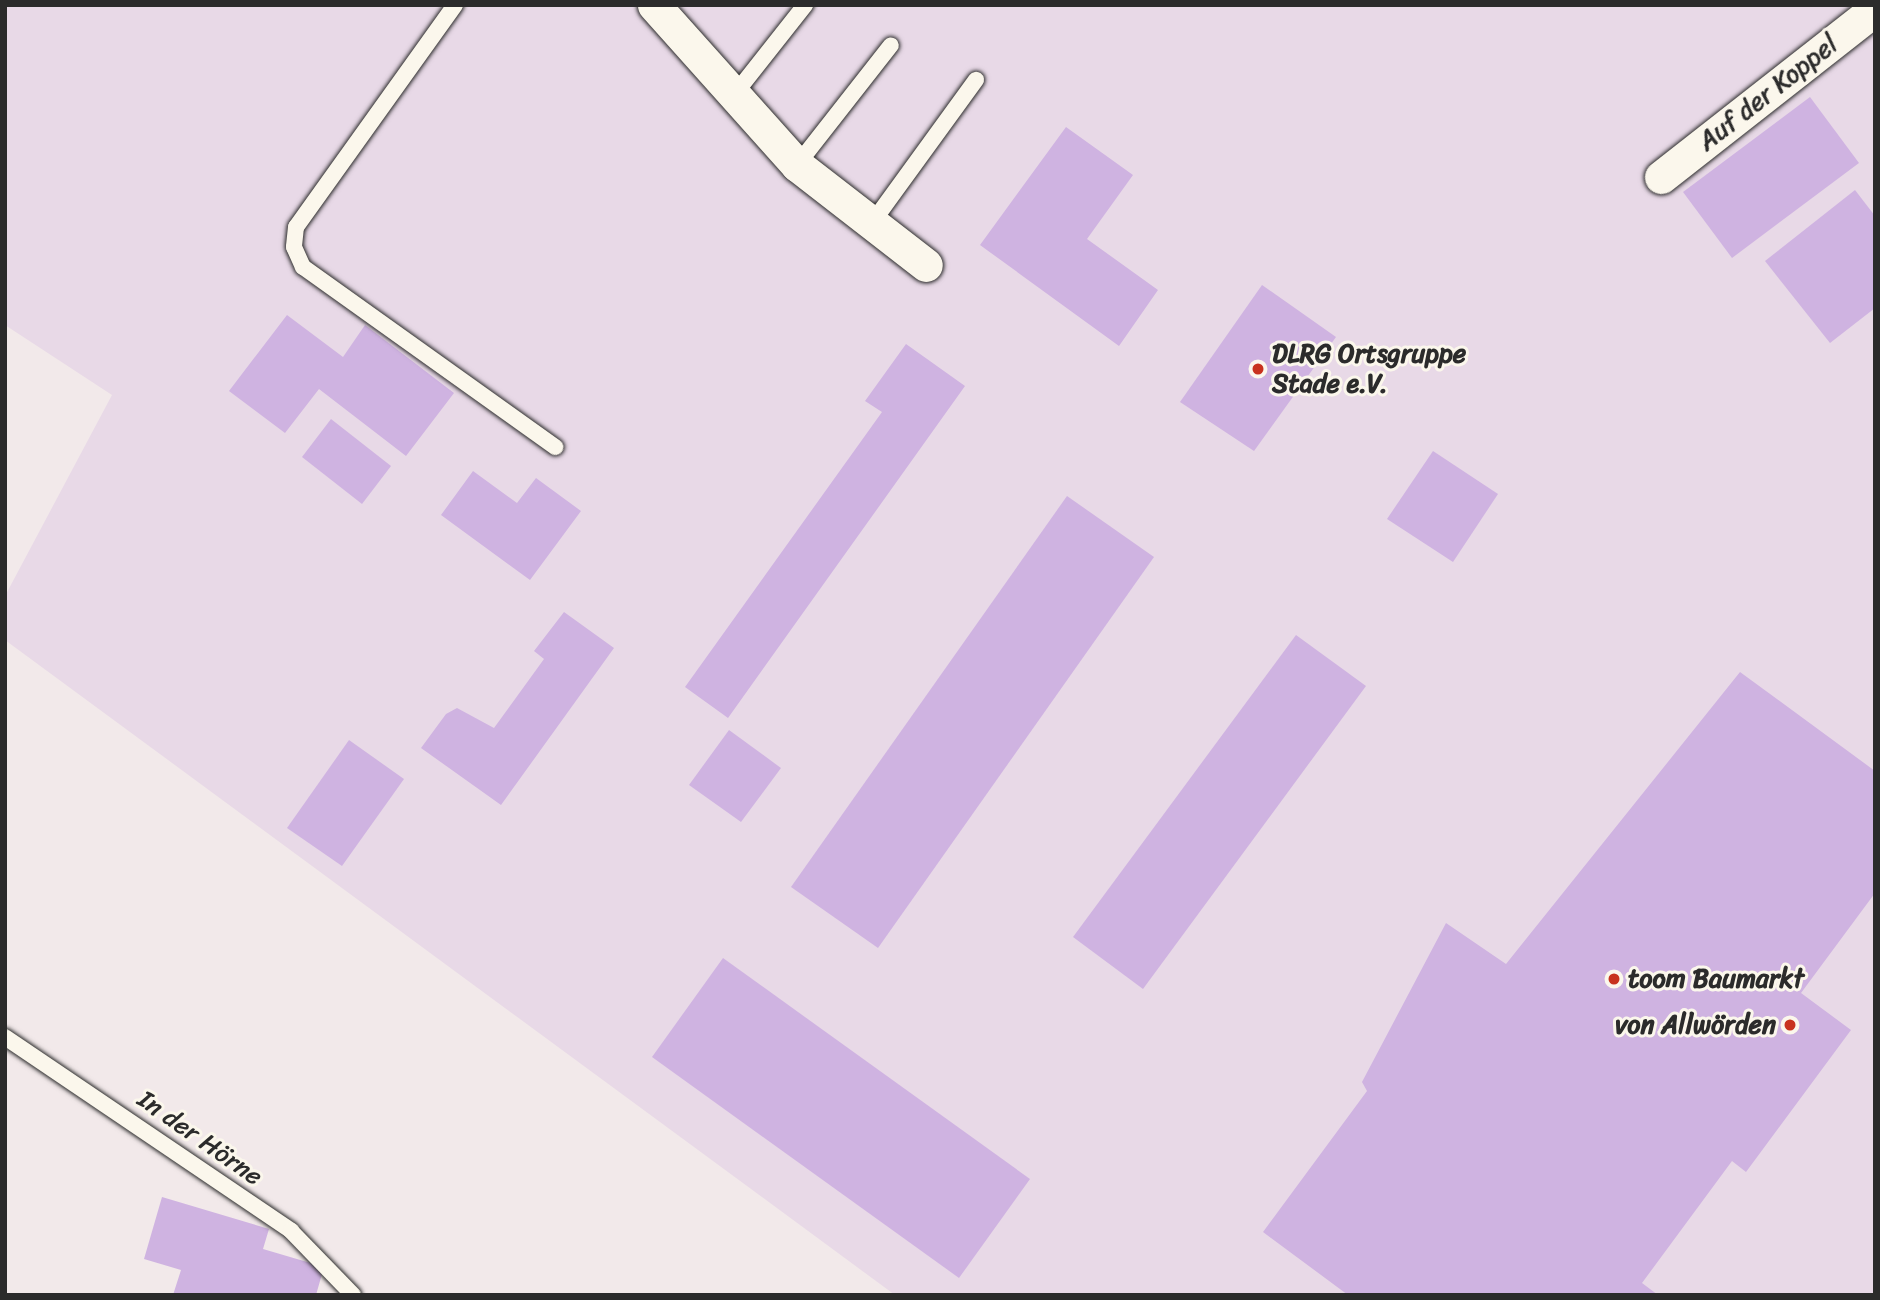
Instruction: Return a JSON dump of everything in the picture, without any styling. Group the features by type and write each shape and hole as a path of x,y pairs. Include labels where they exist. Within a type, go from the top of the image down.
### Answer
{"street":[{"path":"654,5 797,165 926,265"},
{"name":"Auf der Koppel","path":"1661,177 1875,9"}],"lane":[{"path":"455,5 296,227 294,247 303,267 555,447"},
{"path":"734,95 805,5"},
{"path":"797,165 891,45"},
{"path":"872,223 976,80"},
{"name":"In der Hörne","path":"5,1037 291,1231 353,1295"}],"shaded area":[{"path":"5,5 1875,5 1875,1295 895,1295 5,640 5,596 112,395 5,325"}],"building":[{"path":"1810,97 1859,163 1732,258 1683,192"},
{"path":"1066,127 1133,175 1087,239 1158,290 1119,346 980,245"},
{"path":"1855,190 1875,216 1875,308 1830,343 1765,261"},
{"name":"DLRG Ortsgruppe Stade e.V.","path":"1262,285 1336,337 1254,451 1180,402"},
{"path":"287,315 343,357 365,325 454,393 406,456 319,389 285,433 229,391"},
{"path":"906,344 965,386 728,718 685,687 882,412 865,401"},
{"path":"331,419 391,466 362,504 302,457"},
{"path":"1433,451 1498,494 1453,562 1387,519"},
{"path":"473,471 517,503 536,478 581,511 530,580 441,515"},
{"path":"1067,496 1154,557 878,948 791,887"},
{"path":"564,612 614,648 501,805 421,748 446,714 457,708 494,728 544,659 534,651"},
{"path":"1296,635 1366,686 1143,989 1073,937"},
{"name":"toom Baumarkt","path":"1740,672 1875,771 1875,893 1801,993 1851,1030 1746,1172 1732,1161 1642,1283 1658,1295 1348,1295 1263,1232 1367,1091 1362,1082 1446,923 1506,964"},
{"path":"729,730 781,768 741,822 689,785"},
{"path":"349,740 404,779 342,866 287,828"},
{"path":"723,958 1030,1179 959,1278 652,1057"},
{"path":"162,1197 269,1229 263,1249 324,1267 316,1295 173,1295 181,1270 144,1259"}],"place":[{"name":"DLRG Ortsgruppe Stade e.V.","path":"1258,369"},
{"name":"toom Baumarkt","path":"1614,979"},
{"name":"von Allwörden","path":"1790,1025"}]}
